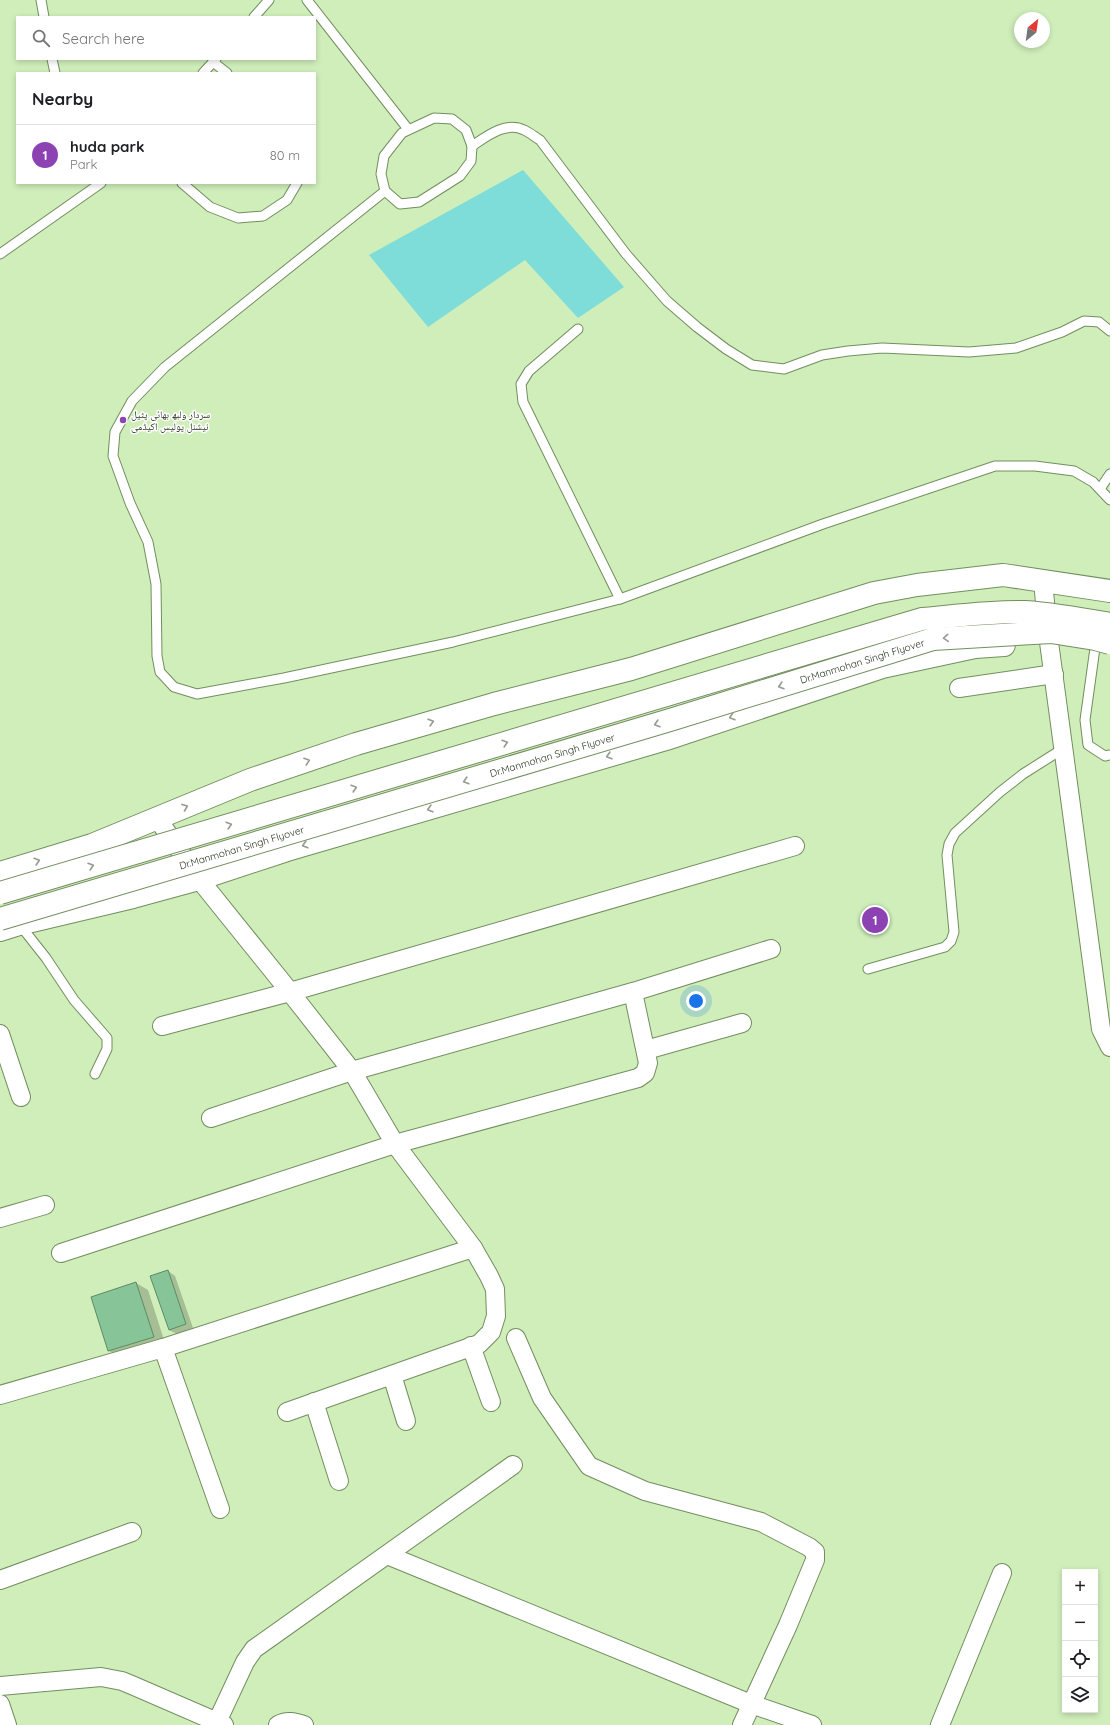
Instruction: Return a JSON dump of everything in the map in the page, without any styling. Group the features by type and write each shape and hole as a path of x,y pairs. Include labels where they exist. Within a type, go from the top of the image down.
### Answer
{"main road":[{"path":"0,873 92,845 250,780 356,744 494,704 631,669 874,593 917,585 1003,575 1110,591"},
{"path":"0,893 922,619 1025,612 1070,616 1110,624"},
{"name":"Dr.Manmohan Singh Flyover","path":"6,924 933,639 1051,632 1096,639 1105,648"},
{"path":"6,924 133,897 199,879 287,850 666,739 882,667 975,647 1049,642 1105,648"}],"street":[{"path":"1043,582 1049,642 1101,1029 1110,1047"},
{"path":"959,688 1054,674"},
{"path":"156,818 199,879 352,1071 396,1144 473,1248 489,1276 494,1289 496,1316 491,1332 479,1344 287,1412"},
{"path":"162,1026 290,992 795,846"},
{"path":"211,1118 352,1071 633,992 771,949"},
{"path":"61,1254 396,1144 638,1078 645,1073 648,1063 633,992"},
{"path":"646,1050 742,1023"},
{"path":"0,1034 21,1097"},
{"path":"0,1218 45,1205"},
{"path":"0,1395 163,1348 473,1248"},
{"path":"516,1338 542,1398 589,1466 645,1491 761,1522 809,1547 814,1552 815,1560 788,1625 742,1725"},
{"path":"471,1346 491,1402"},
{"path":"163,1348 220,1509"},
{"path":"392,1375 406,1421"},
{"path":"314,1402 339,1481"},
{"path":"0,1686 101,1677 122,1681 221,1723 245,1662 254,1649 513,1464"},
{"path":"0,1580 132,1532"},
{"path":"387,1554 751,1704 812,1725"},
{"path":"940,1725 1002,1573"},
{"path":"0,1704 7,1725"},
{"path":"278,1725 284,1722 295,1722 304,1725"}],"lane":[{"path":"40,0 44,16"},
{"path":"255,16 269,0"},
{"path":"307,0 408,129"},
{"path":"52,60 55,72"},
{"path":"204,72 214,61 226,72"},
{"path":"434,118 452,118 466,130 472,146 471,161 460,176 419,202 400,204 384,191 381,174 384,156 402,133 408,129 414,128 434,118"},
{"path":"472,146 492,132 513,126 524,130 540,140 626,254 667,300 697,327 726,349 752,365 784,369 822,355 882,348 969,352 1016,348 1062,332 1084,321 1099,322 1110,330"},
{"path":"0,254 100,184"},
{"path":"183,184 210,207 238,218 263,216 287,200 296,184"},
{"path":"384,191 165,367 132,401 115,432 113,456 130,503 148,542 156,584 157,656 160,672 174,687 197,694 284,678 453,642 620,599 823,524 995,466 1035,466 1074,471 1093,482 1110,500"},
{"path":"578,329 529,371 521,384 523,402 620,599"},
{"path":"1100,489 1110,474"},
{"path":"1105,648 1085,720 1088,745 1106,756 1110,755"},
{"path":"868,969 945,947 951,941 954,932 948,855 949,844 955,833 1000,792 1023,774 1064,748"},
{"path":"6,924 46,958 74,1000 106,1038 107,1049 95,1074"}],"water":[{"path":"523,170 624,287 578,318 525,260 428,327 369,255"}],"building":[{"path":"168,1270 186,1324 169,1330 150,1276"},
{"path":"136,1282 154,1337 108,1351 91,1297"}],"place":[{"name":"سردار ولبھ بھائی پٹیل نیشنل پولیس اکیڈمی","path":"123,420"},
{"name":"huda park","path":"875,920"}]}
